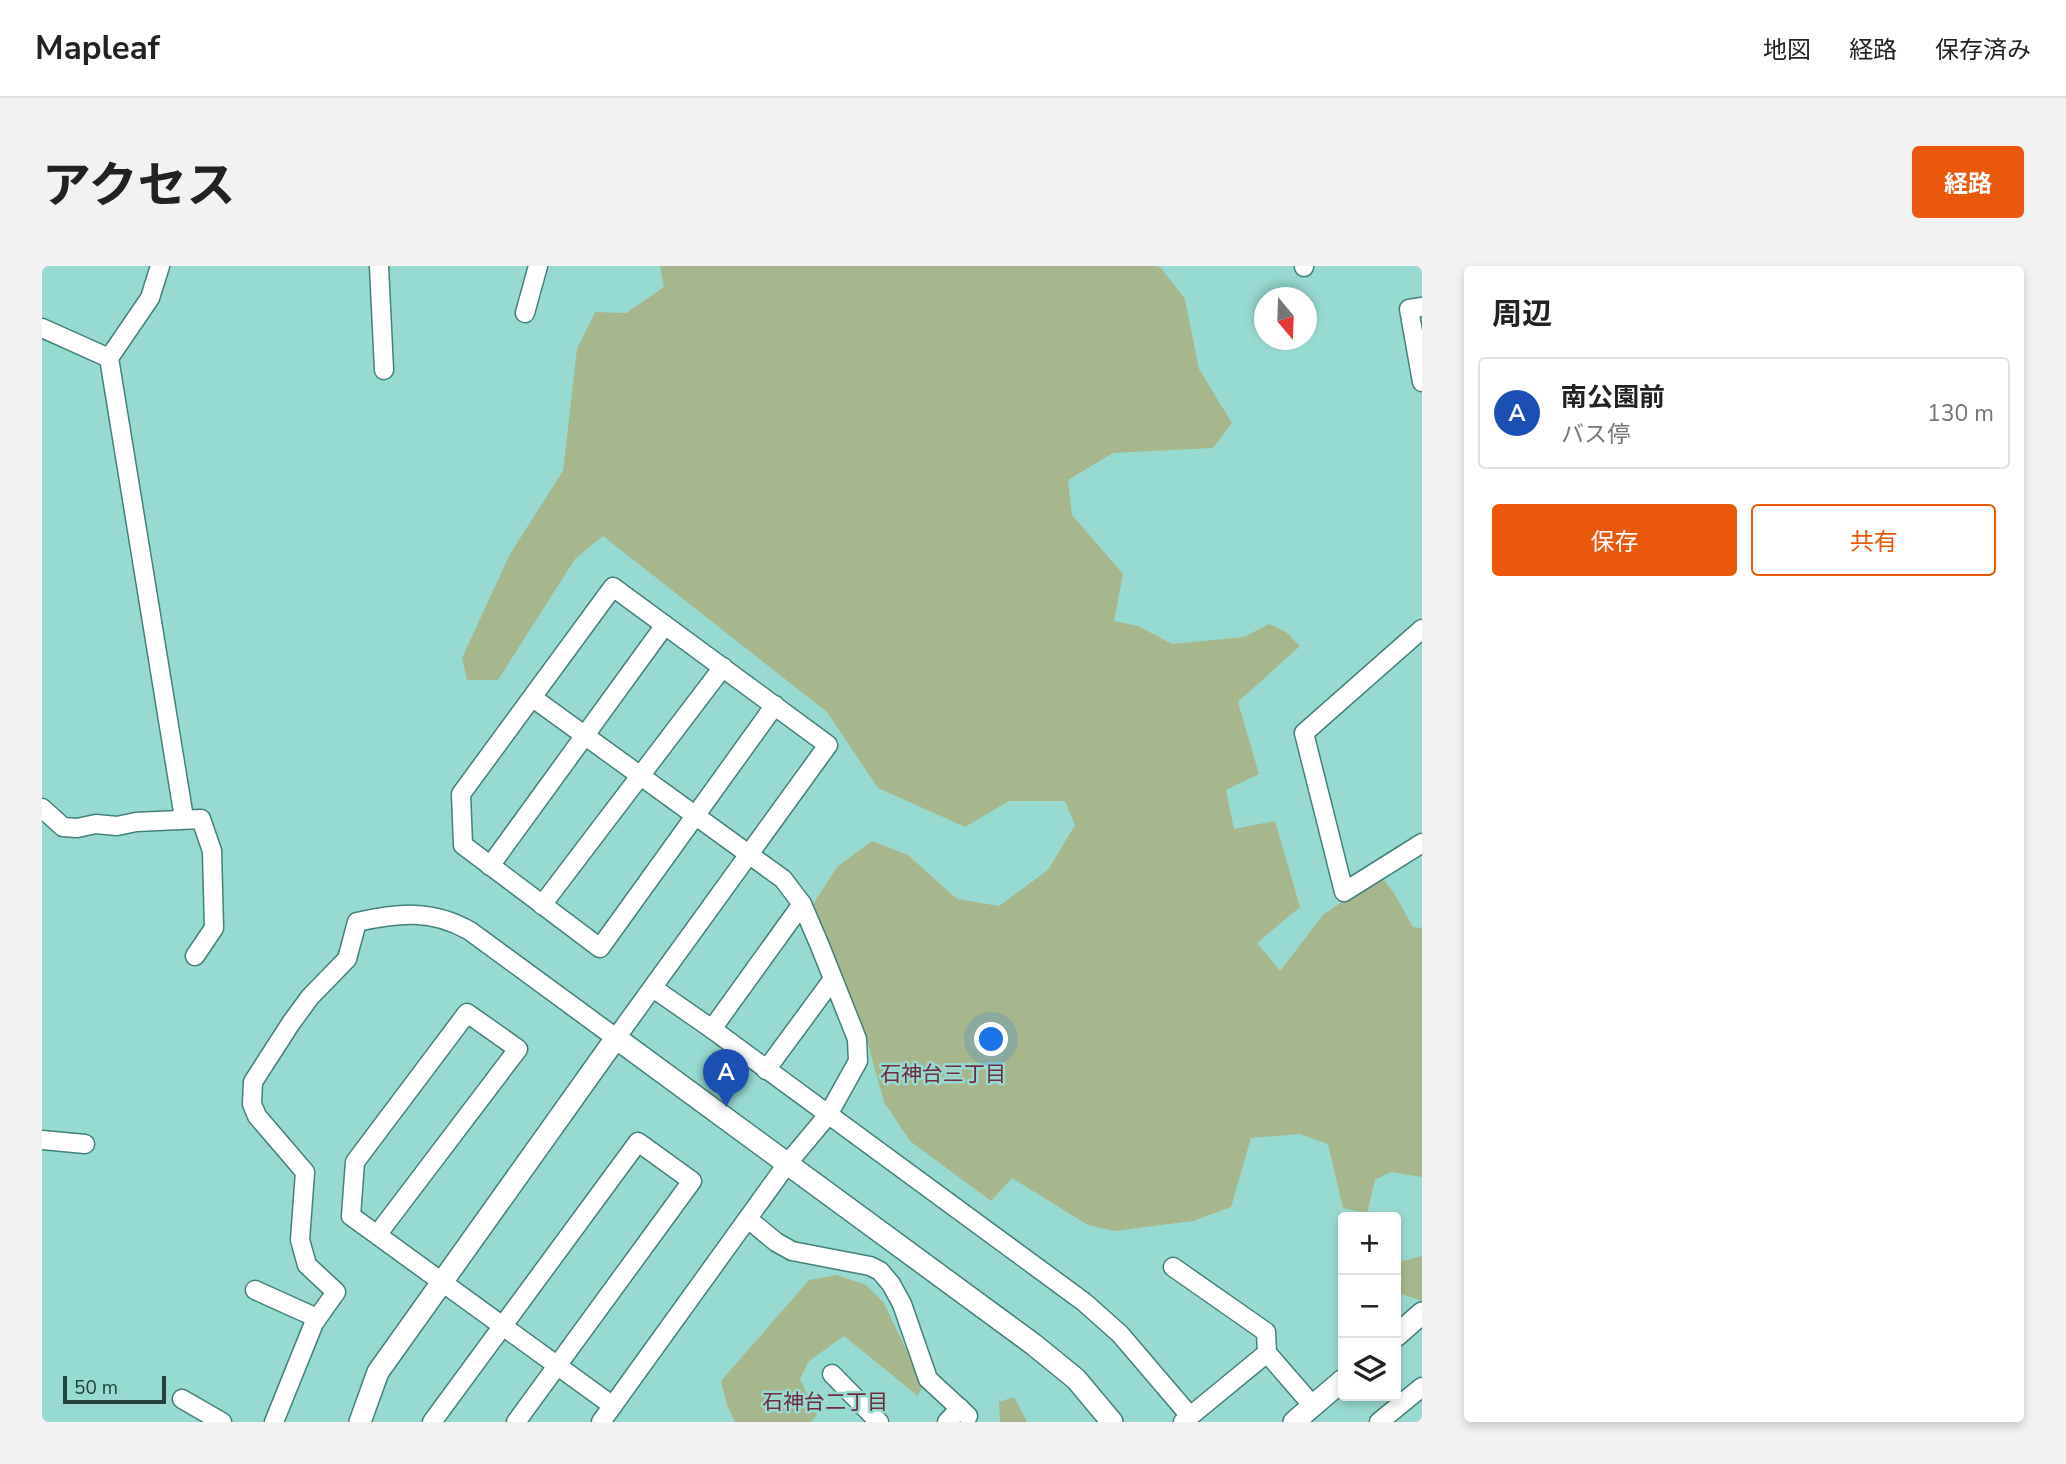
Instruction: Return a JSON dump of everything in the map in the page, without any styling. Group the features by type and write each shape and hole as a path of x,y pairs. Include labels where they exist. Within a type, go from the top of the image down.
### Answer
{"street":[{"path":"160,266 150,298 109,358 184,818"},
{"path":"379,266 384,370"},
{"path":"525,313 538,266"},
{"path":"1422,307 1409,309 1422,379"},
{"path":"42,328 109,358"},
{"path":"360,1422 378,1372 828,745 775,705 613,587 461,794 463,845 600,948 775,705"},
{"path":"490,866 665,625"},
{"path":"1422,629 1304,733 1345,891 1422,843"},
{"path":"542,905 723,667"},
{"path":"533,698 783,879 802,904 856,1039 858,1060 828,1115 787,1164 601,1422"},
{"path":"42,808 63,827 77,828 96,824 117,827 136,822 201,819 212,852 214,928 195,956"},
{"path":"712,1029 802,904"},
{"path":"274,1422 317,1318 336,1292 307,1265 300,1240 305,1172 257,1116 252,1104 253,1082 290,1023 310,997 347,959 357,922 394,914 453,921 470,930 1033,1344 1076,1380 1112,1422"},
{"path":"766,1070 833,979"},
{"path":"653,988 1084,1302 1120,1334 1186,1419 1267,1353"},
{"path":"377,1235 518,1049 467,1013 355,1162 351,1216 441,1282 613,1406"},
{"path":"42,1140 85,1144"},
{"path":"432,1422 638,1142 692,1181 516,1422"},
{"path":"748,1219 776,1242 792,1251 870,1266 880,1271 902,1304 928,1379 964,1412 947,1422"},
{"path":"1173,1267 1266,1332 1267,1353 1313,1406"},
{"path":"255,1290 317,1318"},
{"path":"1401,1332 1422,1313"},
{"path":"832,1374 879,1422"},
{"path":"1294,1422 1338,1384"},
{"path":"1379,1422 1422,1387"},
{"path":"182,1399 222,1422"}],"green space":[{"path":"660,266 1161,268 1185,299 1199,369 1232,423 1213,448 1113,453 1068,480 1072,515 1123,574 1114,621 1138,626 1172,644 1244,637 1269,624 1286,632 1300,646 1238,702 1259,774 1226,790 1234,829 1275,821 1300,907 1257,943 1280,971 1323,915 1380,875 1394,893 1413,927 1422,928 1422,1177 1391,1172 1375,1180 1367,1212 1343,1208 1328,1144 1300,1134 1251,1138 1231,1207 1193,1221 1114,1231 1088,1225 1012,1178 991,1201 910,1141 884,1102 867,1041 810,909 837,867 872,841 908,855 957,899 999,906 1048,870 1075,825 1065,801 1009,801 965,827 878,788 827,712 603,536 575,559 498,680 467,680 462,658 510,554 563,471 577,349 595,312 626,313 664,287"},
{"path":"1422,1256 1422,1301 1401,1294 1401,1262"},
{"path":"837,1275 866,1285 884,1303 923,1385 918,1396 844,1336 809,1361 800,1379 817,1415 811,1422 735,1422 721,1381 809,1280"},
{"path":"1014,1397 1027,1422 1000,1422 999,1402"}],"place":[{"name":"南公園前","path":"726,1107"}],"district":[{"name":"石神台三丁目","path":"943,1074"},
{"name":"石神台二丁目","path":"825,1402"}]}
